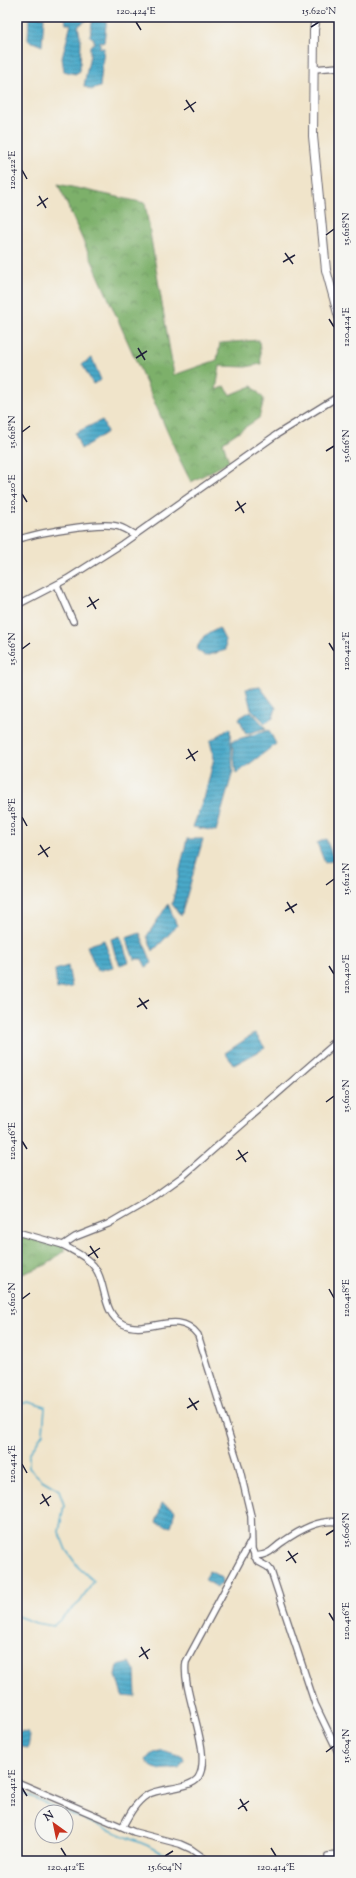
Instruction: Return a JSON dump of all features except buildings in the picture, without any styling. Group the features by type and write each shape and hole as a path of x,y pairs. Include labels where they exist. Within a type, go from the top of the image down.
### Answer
{"street":[{"path":"316,17 314,30 313,136 324,257 331,295 339,317"},
{"path":"314,69 339,67"},
{"path":"17,605 56,585 135,535 276,435 339,396"},
{"path":"17,540 37,534 99,526 115,526 135,535"},
{"path":"56,585 73,621"},
{"path":"63,1245 75,1237 108,1224 151,1199 183,1176 339,1040"},
{"path":"17,1232 63,1245 91,1263 99,1273 110,1309 117,1320 124,1325 134,1326 176,1322 193,1328 198,1335 239,1466 251,1516 251,1541 254,1556 257,1561 268,1566 271,1570 315,1704 339,1754"},
{"path":"254,1556 268,1554 283,1541 317,1523 323,1521 339,1522"},
{"path":"123,1826 133,1808 147,1795 190,1784 199,1775 202,1765 202,1752 185,1677 186,1662 251,1541"},
{"path":"17,1782 147,1836 180,1844 191,1849 208,1861"},
{"path":"328,1856 339,1855"}],"green space":[{"path":"58,184 145,203 174,375 217,360 220,343 259,340 261,364 246,367 220,366 216,390 225,386 230,395 252,386 264,399 259,418 223,442 229,462 191,482"},
{"path":"17,1232 63,1245 65,1250 46,1265 17,1276"}],"water":[{"path":"29,17 44,17 42,46 28,40"},
{"path":"65,17 88,17 87,20 78,26 81,41 80,71 75,74 64,71 62,58 71,24 66,24"},
{"path":"93,17 107,17 104,42 100,41 100,48 104,48 100,87 91,90 84,86 90,55 90,46 94,43 94,39 90,36"},
{"path":"92,358 101,380 93,384 82,364"},
{"path":"102,420 107,432 81,449 75,433"},
{"path":"219,628 225,640 226,650 205,656 196,649 204,636"},
{"path":"260,687 276,708 273,718 265,723 251,709 246,689"},
{"path":"251,711 266,728 246,734 239,718"},
{"path":"230,728 233,771 216,831 193,827 205,795 214,758 210,741"},
{"path":"269,730 276,744 236,774 232,741"},
{"path":"187,839 203,839 181,916 172,904"},
{"path":"326,839 334,860 325,863 317,843"},
{"path":"168,904 177,926 153,951 147,936"},
{"path":"140,933 152,963 146,967 142,959 134,959 126,938"},
{"path":"120,936 129,962 120,965 111,939"},
{"path":"104,940 113,967 97,971 87,946"},
{"path":"68,966 72,987 57,989 55,970"},
{"path":"255,1033 265,1048 234,1065 225,1053"},
{"path":"162,1503 175,1510 171,1527 156,1523"},
{"path":"209,1571 221,1577 222,1584 217,1587 204,1579"},
{"path":"130,1662 135,1671 136,1697 122,1696 116,1675 118,1665"},
{"path":"21,1732 28,1733 30,1736 28,1748 17,1746 17,1734"},
{"path":"161,1750 182,1756 184,1760 179,1768 156,1769 149,1764 146,1760 150,1755"}],"waterway":[{"path":"17,1405 28,1402 45,1407 43,1433 29,1454 29,1468 42,1480 59,1490 64,1505 59,1532 66,1550 79,1568 94,1581 80,1602 53,1626 36,1623 17,1616"},
{"path":"17,1791 47,1804"},
{"path":"74,1815 151,1847 177,1861"}]}
